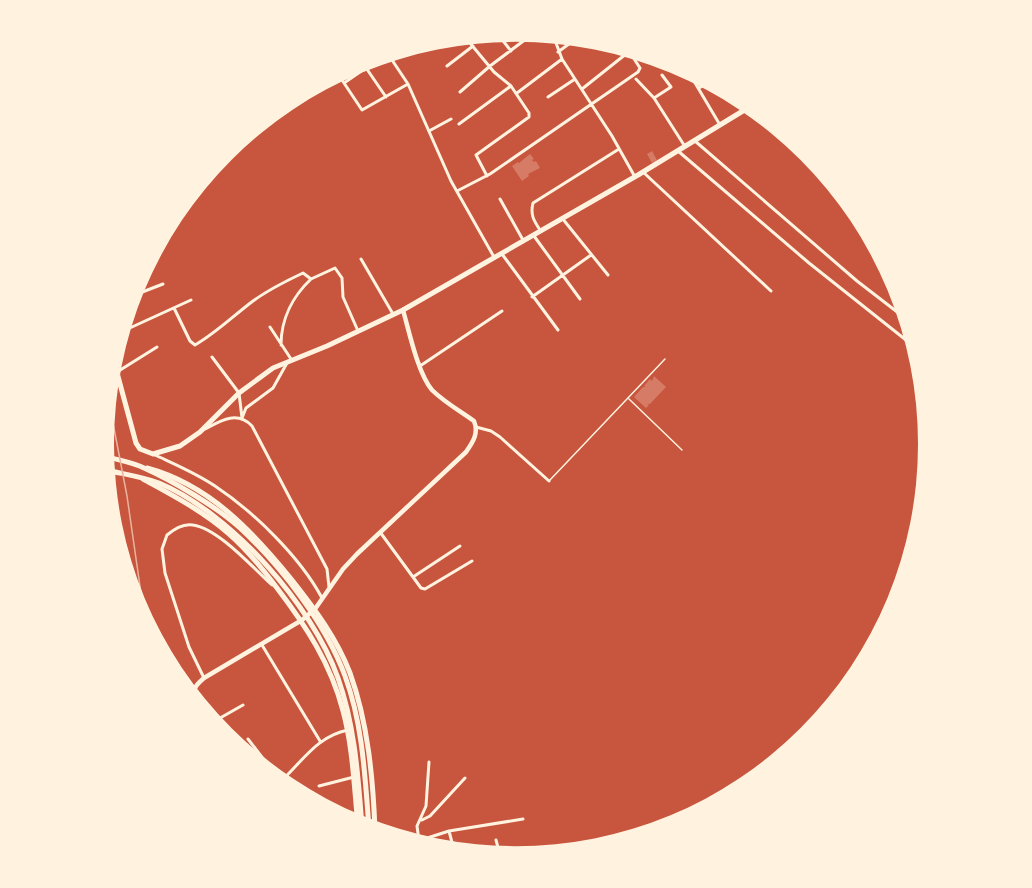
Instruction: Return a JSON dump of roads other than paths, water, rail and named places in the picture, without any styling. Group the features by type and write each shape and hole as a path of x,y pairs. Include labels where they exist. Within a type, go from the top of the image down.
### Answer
{"main road":[{"path":"119,380 136,443 140,449 153,454 180,446 200,432 238,393 273,368 403,310 635,177 741,112"},
{"path":"115,459 158,471 196,490 238,519 264,545 315,609 342,657 358,701 370,762 374,820"},
{"path":"142,467 200,506 242,540 277,578 326,649 338,676 352,730 361,815"},
{"path":"115,472 143,480 205,515 228,532 257,563 302,620 332,675 348,730 357,813"},
{"path":"143,480 159,480 209,505 240,528 293,588 323,631 345,677 356,714 364,760 368,817"}],"street":[{"path":"504,42 511,51"},
{"path":"460,92 522,42"},
{"path":"557,44 562,59 592,104 635,177"},
{"path":"558,52 568,45"},
{"path":"447,66 473,46 496,74 511,86 530,112 529,117 476,155 487,176"},
{"path":"582,89 623,57"},
{"path":"517,93 562,59"},
{"path":"457,191 487,176 640,70 635,60"},
{"path":"392,62 408,84 457,191 494,257"},
{"path":"368,71 386,97"},
{"path":"654,98 670,87 662,75"},
{"path":"353,77 344,83 362,110 408,84"},
{"path":"548,97 575,79"},
{"path":"636,79 654,98 685,147"},
{"path":"697,85 720,124"},
{"path":"459,124 511,86"},
{"path":"429,131 451,119"},
{"path":"695,141 857,281 895,310"},
{"path":"540,230 533,219 531,211 533,203 619,149"},
{"path":"678,151 809,263 903,338"},
{"path":"643,172 771,291"},
{"path":"500,199 523,240"},
{"path":"562,218 608,275"},
{"path":"532,234 579,299"},
{"path":"501,253 558,330"},
{"path":"532,297 591,255"},
{"path":"361,260 393,314"},
{"path":"281,345 281,335 290,306 311,279 335,268 342,278 343,297 358,331"},
{"path":"174,308 190,341 195,345 218,330 252,302 291,278 303,273 311,279"},
{"path":"144,292 163,284"},
{"path":"132,327 191,300"},
{"path":"195,686 204,678 302,620 315,609 329,587 357,554 466,452 476,434 474,421 431,389 424,378 403,310"},
{"path":"420,366 502,311"},
{"path":"242,418 246,408 273,388 290,362 270,327"},
{"path":"121,369 158,347"},
{"path":"212,357 238,393 242,418"},
{"path":"200,432 224,419 242,418 247,421 256,432 327,569 329,587"},
{"path":"476,427 500,437 549,481"},
{"path":"153,454 200,477 249,513 301,564 322,598"},
{"path":"204,678 189,647 165,573 162,549 167,535 185,525 194,525 205,530 235,550 280,592"},
{"path":"380,532 421,588 425,589 472,561"},
{"path":"413,578 460,546"},
{"path":"262,645 320,741"},
{"path":"222,717 243,705"},
{"path":"288,774 320,741 348,730"},
{"path":"248,739 257,751"},
{"path":"417,833 417,826 428,798 429,762"},
{"path":"319,786 354,777"},
{"path":"420,820 430,816 465,778"},
{"path":"432,837 449,831 523,819"},
{"path":"449,831 452,841"},
{"path":"496,840 497,845"}],"lane":[{"path":"549,481 666,359"},
{"path":"628,398 682,450"}],"railway":[{"path":"115,431 140,585"}]}
